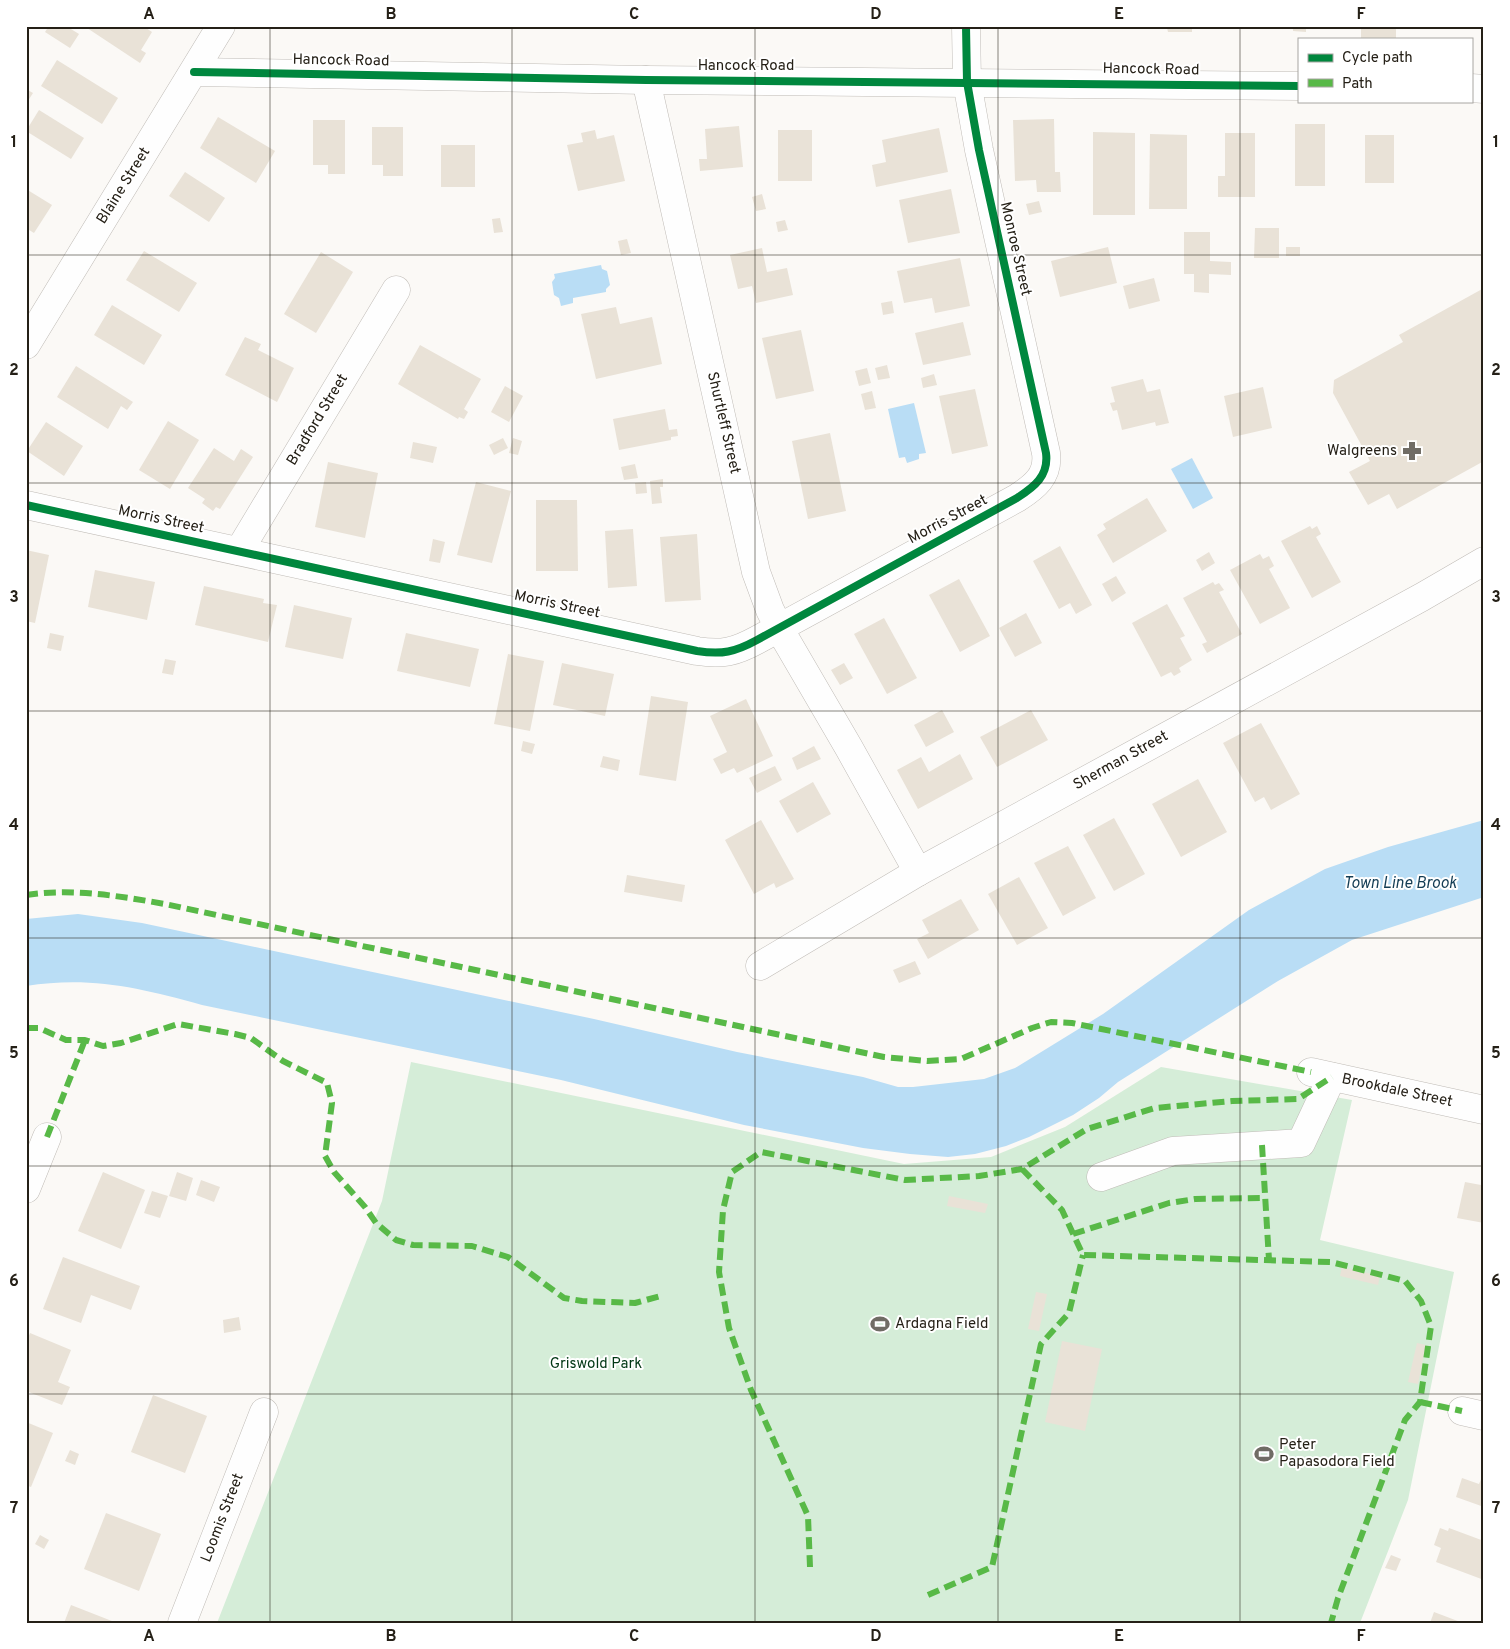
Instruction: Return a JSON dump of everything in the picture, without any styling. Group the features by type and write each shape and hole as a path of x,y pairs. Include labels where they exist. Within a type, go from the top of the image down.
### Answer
{"street":[{"name":"Blaine Street","path":"26,345 221,26"},
{"name":"Monroe Street","path":"966,26 967,82 979,150 1046,453 1046,468 1042,476"},
{"name":"Hancock Road","path":"194,72 646,80 1298,86"},
{"name":"Shurtleff Street","path":"646,80 756,572 779,628 918,872"},
{"name":"Bradford Street","path":"239,551 396,290"},
{"name":"Morris Street","path":"26,505 713,653 735,651 779,628 1017,498 1033,488 1042,476"},
{"name":"Sherman Street","path":"760,966 918,872 1422,597 1484,561"},
{"name":"Brookdale Street","path":"1101,1177 1174,1150 1302,1143 1321,1075 1484,1110"},
{"path":"26,1189 47,1137"},
{"name":"Loomis Street","path":"182,1623 264,1412"}],"green space":[{"name":"Griswold Park","path":"411,1062 904,1164 991,1157 1065,1127 1161,1067 1352,1100 1320,1240 1454,1272 1408,1500 1360,1623 217,1623 382,1201"}],"water":[{"path":"601,265 602,269 607,271 610,285 606,292 573,298 573,303 561,306 559,298 554,295 552,282 555,278 554,274"},
{"path":"914,403 926,453 919,454 919,459 907,463 905,457 899,458 888,409"},
{"path":"1192,458 1213,498 1193,509 1171,469"},
{"name":"Town Line Brook","path":"1484,820 1484,897 1352,940 1278,981 1118,1082 1099,1098 1073,1115 1029,1137 1006,1146 975,1154 948,1157 910,1154 863,1148 744,1125 561,1080 115,985 72,982 26,986 26,919 78,914 142,923 594,1019 737,1052 863,1077 898,1087 984,1079 1015,1068 1103,1014 1249,910 1325,869 1388,847"}],"building":[{"path":"49,26 66,26 79,34 70,48 45,32"},
{"path":"84,26 143,26 152,32 141,50 146,53 140,63"},
{"path":"1145,26 1192,26 1192,32 1168,32 1167,28 1145,28"},
{"path":"1293,26 1306,26 1306,32 1293,31"},
{"path":"1361,26 1396,26 1396,38 1361,38"},
{"path":"57,60 118,98 102,124 41,86"},
{"path":"26,89 33,93 26,104"},
{"path":"39,110 84,138 71,159 26,131"},
{"path":"218,117 275,151 256,183 200,148"},
{"path":"1054,119 1055,172 1060,172 1061,192 1037,192 1036,180 1015,181 1013,120"},
{"path":"313,120 345,120 345,174 328,174 328,165 313,165"},
{"path":"1295,124 1325,124 1325,186 1295,186"},
{"path":"739,126 743,167 700,171 699,159 707,159 705,129"},
{"path":"372,127 403,127 403,176 383,176 383,165 372,165"},
{"path":"939,128 948,172 876,187 872,165 886,162 882,140"},
{"path":"595,130 597,139 614,135 625,181 578,191 567,145 583,142 581,133"},
{"path":"778,130 812,130 812,181 778,181"},
{"path":"1093,132 1135,133 1135,215 1093,215"},
{"path":"1225,133 1255,133 1255,197 1218,197 1218,176 1225,176"},
{"path":"1150,134 1187,135 1187,209 1149,209"},
{"path":"1365,135 1394,135 1394,183 1365,183"},
{"path":"441,145 475,145 475,187 441,187"},
{"path":"185,172 225,198 209,222 169,196"},
{"path":"26,189 52,205 34,233 26,228"},
{"path":"951,189 960,233 908,243 899,200"},
{"path":"762,194 766,209 756,211 752,197"},
{"path":"1039,201 1042,212 1029,215 1026,204"},
{"path":"500,218 503,232 494,233 492,219"},
{"path":"785,220 788,230 778,232 776,222"},
{"path":"1255,228 1279,228 1279,258 1254,258"},
{"path":"1184,232 1210,232 1210,261 1231,262 1231,275 1209,274 1209,293 1194,292 1194,274 1184,274"},
{"path":"627,239 631,253 621,255 618,241"},
{"path":"1108,247 1117,283 1060,297 1051,261"},
{"path":"1286,247 1300,247 1300,256 1286,256"},
{"path":"762,248 767,272 787,268 793,295 756,303 752,286 738,289 730,255"},
{"path":"144,251 197,283 179,312 126,280"},
{"path":"321,252 353,272 316,333 284,314"},
{"path":"960,258 970,306 935,313 932,298 904,303 897,271"},
{"path":"1154,278 1160,301 1129,309 1123,286"},
{"path":"1484,288 1484,461 1397,509 1389,494 1368,505 1349,472 1370,461 1333,393 1334,380 1403,342 1399,335"},
{"path":"892,301 894,313 883,315 881,303"},
{"path":"112,305 162,335 144,365 94,335"},
{"path":"616,307 620,324 652,317 662,364 596,379 581,314"},
{"path":"963,322 971,355 923,365 915,333"},
{"path":"801,330 814,391 776,399 762,338"},
{"path":"245,337 261,344 258,350 294,368 277,402 225,375"},
{"path":"420,345 481,379 464,409 468,412 464,419 459,417 458,419 398,384"},
{"path":"887,365 890,378 878,380 875,368"},
{"path":"76,366 133,402 127,410 121,406 108,429 57,397"},
{"path":"867,368 871,383 859,386 855,371"},
{"path":"934,374 937,385 923,388 921,378"},
{"path":"1143,379 1147,392 1160,389 1169,423 1156,426 1155,422 1122,430 1117,410 1113,411 1110,403 1115,402 1111,387"},
{"path":"505,386 523,396 509,422 491,412"},
{"path":"1263,387 1272,428 1233,437 1224,396"},
{"path":"975,389 988,446 952,454 939,396"},
{"path":"872,391 876,408 865,410 861,394"},
{"path":"665,409 669,430 677,429 678,436 671,437 671,440 619,450 613,419"},
{"path":"168,421 199,440 170,489 139,470"},
{"path":"46,422 83,446 64,476 27,451"},
{"path":"830,433 846,511 808,519 792,441"},
{"path":"503,438 508,448 494,455 489,445"},
{"path":"513,438 522,441 518,455 509,453"},
{"path":"413,442 437,447 433,463 410,458"},
{"path":"214,448 234,461 241,449 253,457 220,509 216,507 213,511 202,503 205,499 188,488"},
{"path":"328,462 378,473 365,538 315,527"},
{"path":"635,464 638,478 624,480 621,467"},
{"path":"663,479 663,487 660,487 662,503 652,504 650,481"},
{"path":"476,482 511,491 492,563 457,555"},
{"path":"646,482 647,493 636,494 635,483"},
{"path":"1147,498 1167,531 1113,563 1097,535 1106,529 1103,524"},
{"path":"536,500 577,500 578,571 536,571"},
{"path":"1310,526 1312,529 1317,526 1321,534 1316,537 1341,582 1312,598 1281,541"},
{"path":"633,529 637,586 608,588 605,531"},
{"path":"697,534 701,600 665,602 660,537"},
{"path":"433,539 445,542 440,563 429,561"},
{"path":"1060,546 1092,605 1076,614 1070,603 1059,609 1033,561"},
{"path":"26,550 49,555 35,623 26,621"},
{"path":"1209,552 1215,563 1202,571 1196,560"},
{"path":"1260,554 1263,559 1269,556 1274,566 1269,569 1290,608 1260,624 1230,570"},
{"path":"95,570 155,582 147,620 88,607"},
{"path":"1116,576 1126,593 1112,602 1102,584"},
{"path":"959,579 990,636 960,652 929,595"},
{"path":"1213,582 1215,585 1219,583 1224,590 1219,592 1242,634 1207,653 1202,644 1207,642 1183,598"},
{"path":"204,586 264,599 263,603 277,605 268,642 195,625"},
{"path":"1167,604 1185,636 1180,638 1192,660 1179,668 1181,672 1174,676 1171,672 1161,677 1132,623"},
{"path":"294,605 352,618 343,659 285,647"},
{"path":"1026,613 1042,643 1015,657 999,628"},
{"path":"884,618 917,678 887,694 854,634"},
{"path":"50,633 64,636 61,651 47,648"},
{"path":"406,633 479,649 470,687 397,671"},
{"path":"508,654 544,661 530,731 494,724"},
{"path":"165,659 176,661 173,675 162,673"},
{"path":"562,663 614,674 605,716 553,705"},
{"path":"844,663 853,678 840,685 831,670"},
{"path":"651,696 688,702 676,781 639,775"},
{"path":"746,699 773,756 737,773 734,768 721,774 713,759 727,752 710,716"},
{"path":"942,710 954,732 926,747 914,725"},
{"path":"1031,710 1048,740 997,767 980,737"},
{"path":"1261,723 1300,794 1271,810 1264,797 1255,802 1223,743"},
{"path":"523,741 535,744 532,754 521,751"},
{"path":"814,746 821,759 797,770 792,758"},
{"path":"960,754 973,779 918,809 897,770 921,757 929,772"},
{"path":"603,756 620,760 618,771 600,767"},
{"path":"775,766 782,780 757,793 749,778"},
{"path":"1198,779 1227,832 1181,857 1152,804"},
{"path":"813,782 831,814 797,833 779,801"},
{"path":"1114,818 1145,874 1114,891 1083,835"},
{"path":"761,820 794,879 776,888 774,883 754,894 725,840"},
{"path":"1068,846 1096,898 1063,916 1034,863"},
{"path":"627,875 685,885 682,902 624,892"},
{"path":"1019,877 1048,928 1017,945 988,894"},
{"path":"961,899 979,930 928,959 917,939 929,933 922,920"},
{"path":"915,961 921,974 899,983 893,970"},
{"path":"103,1172 145,1190 121,1249 78,1231"},
{"path":"177,1172 193,1178 186,1201 169,1196"},
{"path":"1483,1174 1484,1223 1457,1218 1465,1182 1481,1185"},
{"path":"201,1180 220,1187 214,1202 196,1195"},
{"path":"152,1191 168,1196 160,1218 144,1213"},
{"path":"949,1196 988,1204 985,1213 947,1206"},
{"path":"63,1257 140,1286 131,1310 91,1295 81,1323 43,1309"},
{"path":"1342,1267 1380,1276 1378,1285 1340,1276"},
{"path":"1036,1292 1047,1294 1039,1331 1028,1329"},
{"path":"239,1317 241,1330 224,1333 223,1320"},
{"path":"30,1333 71,1350 58,1382 70,1387 62,1405 26,1391 26,1343"},
{"path":"1062,1341 1102,1349 1085,1431 1045,1422"},
{"path":"1417,1343 1426,1345 1418,1384 1408,1382"},
{"path":"153,1395 207,1416 185,1473 131,1452"},
{"path":"26,1422 53,1433 31,1487 26,1485"},
{"path":"70,1450 79,1454 75,1465 65,1461"},
{"path":"1484,1472 1484,1507 1456,1497 1462,1478 1479,1484"},
{"path":"106,1513 161,1534 139,1591 84,1569"},
{"path":"1440,1528 1448,1531 1449,1528 1484,1541 1484,1580 1436,1562 1441,1548 1434,1545"},
{"path":"40,1535 49,1540 44,1549 35,1544"},
{"path":"1391,1555 1401,1559 1396,1571 1385,1568"},
{"path":"71,1605 117,1623 64,1623"},
{"path":"1434,1612 1463,1623 1430,1623"}],"marked path":[{"path":"26,895 61,892 78,893 165,904 884,1057 927,1061 961,1059 1032,1028 1051,1022 1072,1023 1311,1072"},
{"path":"26,1028 39,1028 66,1040 85,1040 103,1046 121,1043 178,1024 251,1038 283,1061 327,1083 332,1103 325,1156 334,1172 365,1207 376,1223 396,1240 413,1245 472,1246 508,1257 564,1298 582,1301 635,1303 664,1295"},
{"path":"47,1137 85,1040"},
{"path":"810,1567 808,1516 751,1390 729,1328 719,1272 723,1210 732,1172 761,1152 905,1180 979,1176 1022,1169 1087,1129 1155,1108 1232,1101 1298,1099 1332,1077"},
{"path":"1262,1145 1269,1260"},
{"path":"1022,1169 1062,1210 1083,1255 1331,1262 1405,1281 1421,1301 1431,1326 1420,1402 1405,1420 1338,1598 1331,1623"},
{"path":"1073,1234 1169,1203 1195,1199 1264,1198"},
{"path":"928,1595 992,1567 1041,1344 1069,1313 1083,1255"},
{"path":"1420,1402 1462,1411"}],"cycle path":[{"path":"26,505 697,651 728,652 749,644 1017,498 1029,490 1043,474 1046,453 979,150 967,82 966,26"},
{"path":"194,72 646,80 1298,86"}],"place":[{"name":"Walgreens","path":"1412,451"},
{"name":"Ardagna Field","path":"880,1324"},
{"name":"Peter Papasodora Field","path":"1264,1454"}]}
